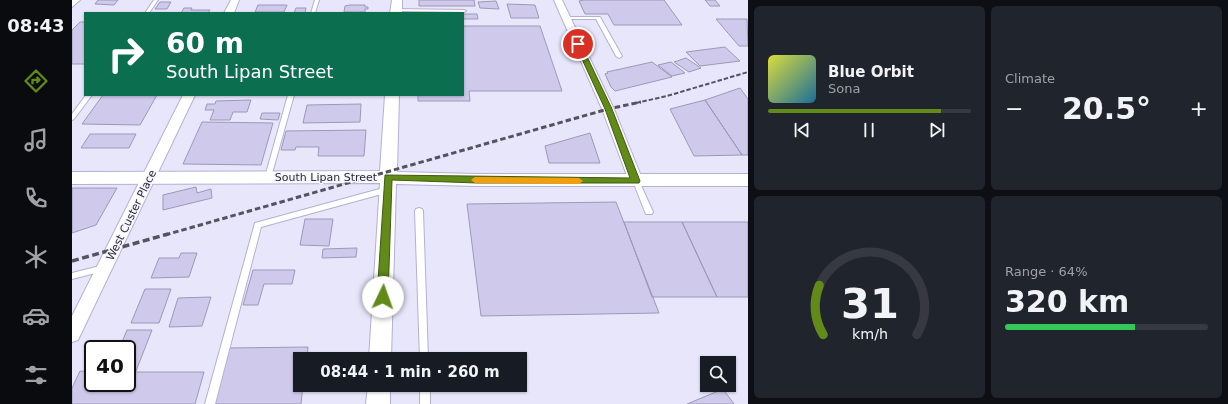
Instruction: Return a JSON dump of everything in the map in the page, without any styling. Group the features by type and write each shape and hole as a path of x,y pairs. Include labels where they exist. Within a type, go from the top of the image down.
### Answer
{"street":[{"path":"72,4 76,0"},
{"path":"229,12 235,0"},
{"path":"558,0 608,109 636,181"},
{"name":"West Custer Place","path":"72,334 189,96"},
{"path":"380,352 392,96"},
{"name":"South Lipan Street","path":"72,178 268,177 388,183 477,180 748,180"},
{"path":"378,404 379,392"}],"lane":[{"path":"148,12 156,0"},
{"path":"313,12 317,0"},
{"path":"396,8 464,11"},
{"path":"566,18 598,18 619,56"},
{"path":"72,118 88,96"},
{"path":"268,177 291,96"},
{"path":"636,181 650,212"},
{"path":"210,404 258,225 388,183"},
{"path":"419,210 424,352"},
{"path":"72,276 104,268"},
{"path":"425,392 425,404"}],"building":[{"path":"98,0 118,0 114,5 95,4"},
{"path":"419,0 474,0 475,6 419,6"},
{"path":"664,0 682,25 614,25 608,14 585,14 579,1"},
{"path":"705,0 715,0 720,6 710,6"},
{"path":"496,1 499,9 480,8 478,2"},
{"path":"160,2 171,2 167,9 155,9"},
{"path":"507,4 535,5 539,18 511,18"},
{"path":"258,5 287,5 284,12 255,12"},
{"path":"365,5 368,9 365,9 365,12 344,12 345,6"},
{"path":"184,8 192,8 191,10 210,10 209,12 182,12"},
{"path":"296,8 306,8 305,12 294,12"},
{"path":"464,14 477,14 478,19 464,19"},
{"path":"716,19 747,19 748,46 739,46"},
{"path":"80,22 84,22 84,64 72,64 72,30"},
{"path":"464,26 540,26 562,91 469,91 470,101 418,101 418,96 464,96"},
{"path":"725,47 740,61 700,66 686,52"},
{"path":"686,58 701,68 689,72 674,62"},
{"path":"652,62 672,77 615,91 611,87 605,74 608,73 607,72"},
{"path":"671,62 685,73 672,76 658,65"},
{"path":"740,88 748,99 748,155 742,155 705,100"},
{"path":"102,96 156,96 140,125 82,124"},
{"path":"251,100 247,112 233,112 230,120 210,120 214,110 205,110 207,104 215,104 216,101"},
{"path":"705,100 742,155 694,156 670,109"},
{"path":"361,104 360,122 303,123 307,105"},
{"path":"262,113 280,113 278,120 260,119"},
{"path":"202,122 273,123 261,165 183,164"},
{"path":"366,130 364,156 318,156 319,147 296,147 295,150 281,150 286,131"},
{"path":"590,133 600,163 549,163 545,146"},
{"path":"90,134 136,134 129,148 81,148"},
{"path":"196,187 197,193 211,189 212,198 163,210 163,195"},
{"path":"72,188 117,188 96,225 72,233"},
{"path":"616,202 659,313 481,316 467,204"},
{"path":"305,219 333,219 329,246 300,245"},
{"path":"624,222 682,222 717,297 652,297"},
{"path":"682,222 748,222 748,297 717,297"},
{"path":"357,248 356,257 322,258 323,249"},
{"path":"181,253 197,253 189,277 151,278 159,258 179,258"},
{"path":"253,270 295,270 292,284 264,284 258,305 243,305"},
{"path":"145,289 171,289 159,323 131,323"},
{"path":"211,297 202,326 169,327 178,298"},
{"path":"127,330 152,330 136,371 136,340 123,340"},
{"path":"308,347 308,352 293,352 293,392 302,392 301,404 213,404 228,348"},
{"path":"80,371 84,371 84,392 136,392 136,372 204,372 195,404 72,404 72,388"},
{"path":"716,392 725,392 734,404 687,404"}],"railway":[{"path":"636,103 667,96 748,72"},
{"path":"165,235 608,109 641,102"},
{"path":"72,261 168,234"}],"slow traffic":[{"path":"475,180 579,181"}],"route":[{"path":"383,297 388,177 477,180 636,181 608,109 578,44"}]}
